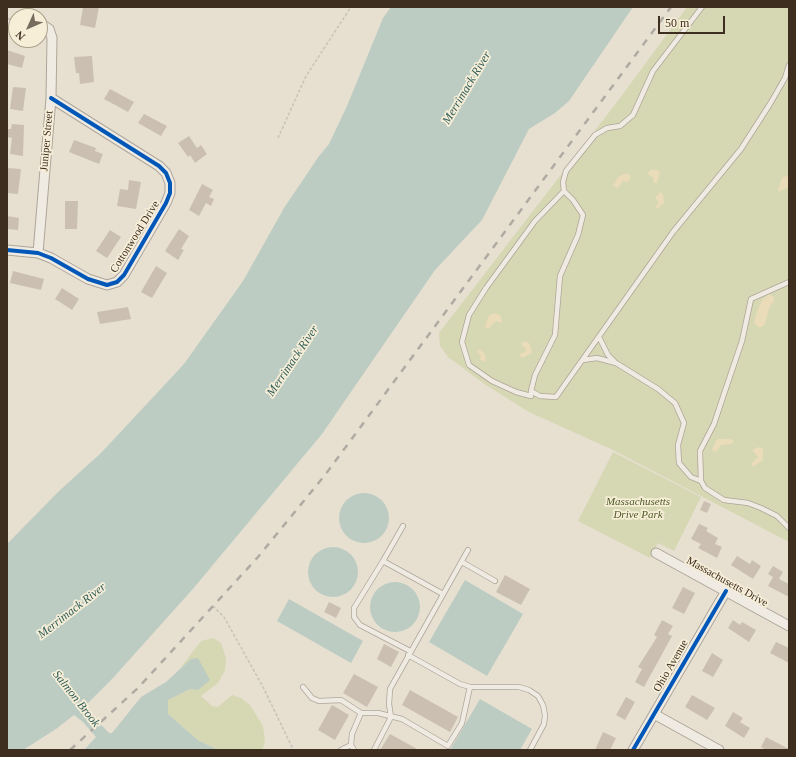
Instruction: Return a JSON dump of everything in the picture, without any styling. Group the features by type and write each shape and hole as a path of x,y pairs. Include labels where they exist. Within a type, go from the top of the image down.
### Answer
{"street":[{"name":"Juniper Street","path":"38,253 51,98 52,38 48,29"},
{"name":"Cottonwood Drive","path":"7,250 38,253 52,258 97,284 107,286 117,282 124,275 166,203 170,193 170,183 166,173 159,166 51,98"},
{"name":"Massachusetts Drive","path":"656,553 789,626"},
{"name":"Ohio Avenue","path":"633,750 726,591"},
{"path":"654,714 719,750"}],"lane":[{"path":"564,191 535,221 486,288 470,315 462,342 469,364 475,369 492,381 516,392 531,396 535,375 555,335 560,276 578,235 583,215 573,200 564,191 563,182 566,171 595,135 607,128 620,126 633,115 653,71 702,7"},
{"path":"531,391 540,396 556,397 673,232 741,149 785,78 789,65"},
{"path":"701,481 700,451 714,424 742,340 751,299 789,282"},
{"path":"599,337 608,355 616,363 658,389 675,403 684,423 678,445 679,463 691,477 701,481 706,488 724,500 748,503 761,508 776,516 789,528"},
{"path":"583,360 597,358 616,363"},
{"path":"403,526 354,608 354,617 360,624 460,684 470,687 519,687 529,690 538,696 544,705 546,715 544,724 530,750"},
{"path":"374,750 392,717 389,704 390,689 468,550"},
{"path":"383,561 443,594"},
{"path":"462,562 496,581"},
{"path":"303,687 312,698 324,701 341,700 360,713 378,713 402,719 448,746 462,723 470,687"},
{"path":"354,750 351,745 352,734 360,713"},
{"path":"341,750 351,745"}],"path":[{"path":"278,138 306,76 351,7"},
{"path":"213,606 224,617 263,687 292,747 291,750"}],"green space":[{"path":"687,7 789,7 789,542 611,449 529,412 486,385 448,357 440,346 439,333 620,98"},
{"name":"Massachusetts Drive Park","path":"613,452 701,497 674,551 658,543 650,558 578,521"},
{"path":"213,638 221,643 226,658 225,670 218,683 201,696 212,706 218,707 232,695 241,698 250,705 263,726 265,742 262,750 219,750 199,741 168,714 168,700 190,689 198,690 191,659 178,671 201,641"}],"sand":[{"path":"650,170 657,170 660,172 657,183 654,183 653,177 647,174"},
{"path":"627,173 631,176 628,182 623,181 618,188 613,186 618,177"},
{"path":"789,175 789,187 779,192 778,190 782,178"},
{"path":"660,192 663,194 664,203 657,209 655,207 658,204 658,201 655,198"},
{"path":"769,294 774,297 774,301 769,308 765,324 762,327 758,327 754,323 756,314 762,300"},
{"path":"496,313 501,316 502,323 496,321 489,328 486,328 485,326 489,315"},
{"path":"526,341 530,344 532,353 522,358 519,354 525,352 526,350 521,343"},
{"path":"480,349 486,356 485,362 480,360 481,355 477,352"},
{"path":"717,439 730,439 734,441 731,444 721,445 717,451 714,452 712,449"},
{"path":"759,447 763,449 763,460 753,467 751,464 758,457 752,450"}],"water":[{"path":"391,7 633,7 569,101 555,113 529,129 482,220 435,270 322,434 192,590 113,678 84,707 109,733 112,733 141,697 166,682 191,659 198,658 210,680 198,690 190,689 168,700 168,714 199,741 219,750 84,750 96,737 83,722 74,715 56,729 23,750 7,750 7,544 59,491 101,453 184,364 243,281 284,208 319,156 329,144 347,106 383,18"},
{"path":"359,493 369,493 382,500 389,513 389,523 382,536 369,543 359,543 350,539 343,532 339,523 339,513 343,504 350,497"},
{"path":"328,547 338,547 351,554 358,567 358,577 351,590 338,597 328,597 319,593 312,586 308,577 308,567 312,558 319,551"},
{"path":"465,580 523,614 487,676 429,642"},
{"path":"390,582 400,582 413,589 420,602 420,612 413,625 400,632 390,632 381,628 374,621 370,612 370,602 374,593 381,586"},
{"path":"289,599 363,641 351,663 277,621"},
{"path":"480,699 532,729 520,750 450,750"}],"building":[{"path":"83,7 99,7 95,28 80,25"},
{"path":"7,50 25,56 22,68 7,64"},
{"path":"92,56 94,82 80,84 79,73 76,73 74,57"},
{"path":"13,87 26,88 23,111 10,109"},
{"path":"110,89 134,102 128,112 104,99"},
{"path":"144,114 167,126 161,136 138,123"},
{"path":"12,124 24,125 23,156 10,154 12,138 7,137 7,129 11,129"},
{"path":"189,136 197,148 201,145 207,154 195,163 190,155 188,157 178,143"},
{"path":"74,140 96,148 95,151 103,154 99,164 69,152"},
{"path":"7,168 21,169 18,194 7,193"},
{"path":"129,180 141,182 136,209 117,206 120,189 128,190"},
{"path":"202,184 213,190 209,197 214,199 211,206 206,203 199,216 189,210"},
{"path":"65,201 78,201 77,229 65,229"},
{"path":"7,216 19,218 18,230 7,229"},
{"path":"179,229 189,236 181,249 184,250 178,260 165,251"},
{"path":"110,230 121,237 107,258 96,251"},
{"path":"156,266 167,273 152,298 141,292"},
{"path":"13,271 44,279 41,290 10,283"},
{"path":"62,288 79,299 72,310 55,299"},
{"path":"128,307 131,319 100,324 97,312"},
{"path":"704,501 711,504 707,513 700,510"},
{"path":"699,524 708,528 706,531 718,538 715,544 722,547 717,558 698,548 701,544 691,539"},
{"path":"737,556 750,564 752,560 761,566 753,579 731,565"},
{"path":"773,566 783,572 779,579 789,584 789,597 768,586 773,577 768,574"},
{"path":"505,575 530,589 521,605 496,592"},
{"path":"683,587 695,593 684,614 672,608"},
{"path":"329,602 341,608 336,618 324,612"},
{"path":"662,620 673,626 668,634 672,636 644,687 635,682 642,669 638,667 657,637 654,635"},
{"path":"733,620 740,625 742,622 756,630 749,642 728,628"},
{"path":"776,642 789,648 789,663 770,653"},
{"path":"384,644 399,652 391,667 377,659"},
{"path":"712,653 723,660 713,677 702,671"},
{"path":"354,674 378,687 367,707 343,693"},
{"path":"410,690 458,717 450,732 402,705"},
{"path":"692,695 715,708 707,720 685,707"},
{"path":"626,697 635,702 625,720 616,715"},
{"path":"332,705 349,715 335,740 318,730"},
{"path":"733,712 743,718 740,722 750,728 744,738 725,726"},
{"path":"603,732 616,738 610,750 595,750"},
{"path":"390,734 419,750 380,750"},
{"path":"766,737 789,750 766,750 761,747"}],"railway":[{"path":"70,750 138,688 258,557 325,475 671,7"}],"cycle path":[{"path":"7,250 38,253 51,258 88,279 107,285 117,282 124,275 166,203 170,193 170,183 166,173 159,166 51,98"},
{"path":"633,750 726,591"}],"water label":[{"name":"Merrimack River","path":"467,88"},
{"name":"Merrimack River","path":"293,361"},
{"name":"Merrimack River","path":"72,611"},
{"name":"Salmon Brook","path":"76,699"}]}
